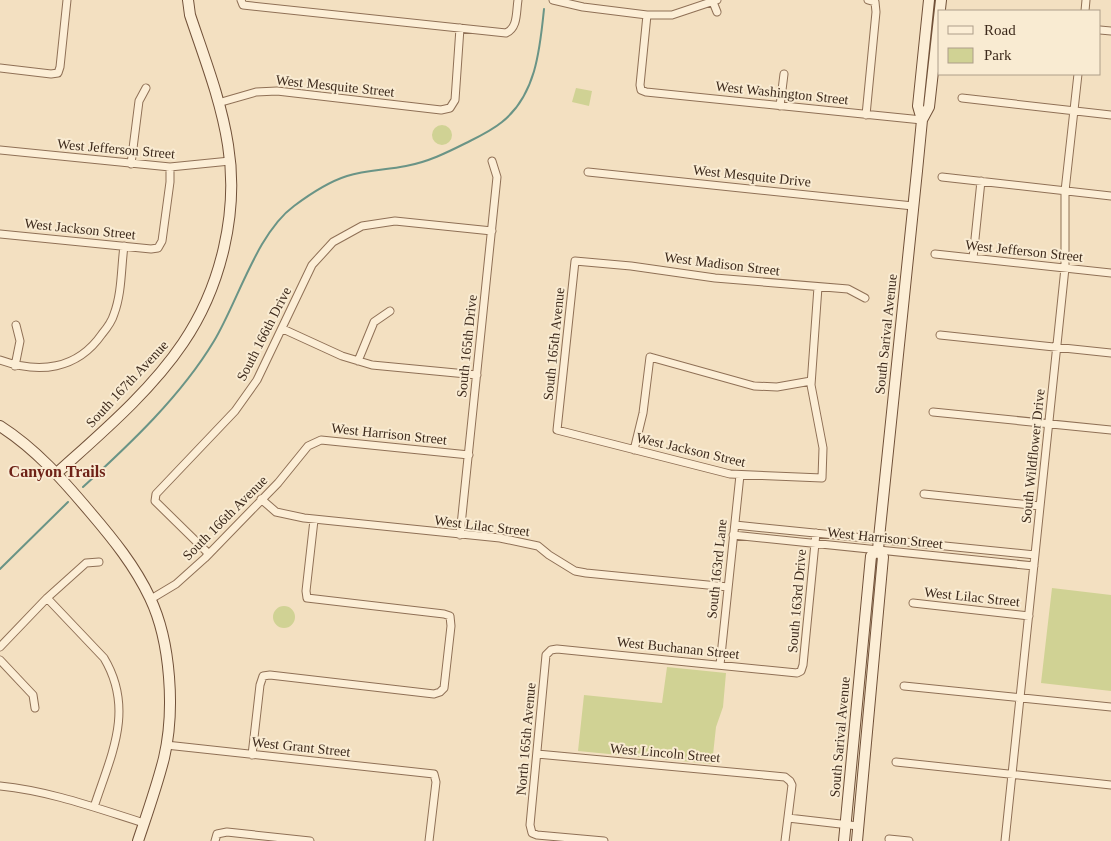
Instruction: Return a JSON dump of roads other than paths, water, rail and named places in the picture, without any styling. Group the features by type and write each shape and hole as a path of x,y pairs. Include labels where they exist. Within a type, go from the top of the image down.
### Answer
{"main road":[{"name":"South 167th Avenue","path":"57,473 135,400 170,361 184,342 208,298 222,255 232,188 230,161 218,102 190,14 188,0"},
{"name":"South Sarival Avenue","path":"844,841 871,556 878,550 922,120 918,106 929,0"},
{"name":"South Sarival Avenue","path":"922,120 929,108 938,27"},
{"path":"0,426 29,447 57,473 119,547 151,599 168,665 170,704 166,745 161,767 138,841"},
{"name":"South Sarival Avenue","path":"857,841 884,557 878,550"}],"street":[{"path":"0,68 51,74 58,73 67,0"},
{"path":"242,2 506,33 512,31 515,26 518,0"},
{"path":"553,0 583,3 647,15 672,15 715,1 716,12"},
{"path":"866,114 876,12 871,1"},
{"name":"West Washington Street","path":"647,15 640,85 641,90 646,92 922,120"},
{"name":"West Mesquite Street","path":"218,102 256,92 277,91 442,110 450,108 455,100 460,28"},
{"path":"780,106 784,74"},
{"name":"South Wildflower Drive","path":"1005,841 1057,347 1064,268 1065,191 1078,75"},
{"path":"131,164 139,101 146,88"},
{"path":"962,98 1111,115"},
{"name":"West Jefferson Street","path":"0,150 170,168 230,161"},
{"name":"South 165th Drive","path":"460,535 497,177 492,160"},
{"name":"West Jackson Street","path":"0,234 158,248 162,241 170,182 170,168"},
{"name":"West Mesquite Drive","path":"588,172 913,206"},
{"path":"942,177 1111,196"},
{"path":"973,258 981,182"},
{"name":"South 166th Drive","path":"209,554 155,501 156,494 235,411 257,380 312,265 333,242 362,226 395,221 492,231"},
{"path":"0,360 15,366 37,368 62,365 79,357 89,349 113,318 118,297 124,246"},
{"name":"West Jefferson Street","path":"935,254 1111,273"},
{"name":"West Madison Street","path":"575,261 631,266 715,278 848,289 865,298"},
{"name":"South 165th Avenue","path":"557,430 575,261"},
{"path":"634,450 643,413 650,357 754,386 777,387 811,381 818,287"},
{"path":"358,361 374,322 390,310"},
{"path":"15,366 20,341 16,325"},
{"path":"283,328 342,356 372,365 477,375"},
{"path":"940,335 1111,353"},
{"name":"West Jackson Street","path":"557,430 730,474 822,478 823,448 811,381"},
{"path":"932,412 1111,430"},
{"name":"West Harrison Street","path":"308,446 321,440 469,455"},
{"name":"South 166th Avenue","path":"151,599 176,584 209,554 278,483 308,446"},
{"name":"South 163rd Lane","path":"720,665 740,475"},
{"path":"924,494 1040,506"},
{"name":"West Lilac Street","path":"261,499 276,512 314,520 500,538 538,546 575,571 728,587"},
{"path":"252,755 260,685 263,676 270,675 434,694 444,688 451,626 450,616 307,598 306,591 314,520"},
{"name":"West Harrison Street","path":"735,525 1035,554"},
{"name":"South 163rd Drive","path":"801,671 816,533"},
{"name":"West Harrison Street","path":"734,535 1034,566"},
{"path":"0,647 47,598 86,563 99,562"},
{"path":"47,598 104,658 117,684 120,711 118,732 94,807"},
{"name":"West Lilac Street","path":"913,603 1029,616"},
{"name":"West Buchanan Street","path":"551,650 557,649 797,673 801,671"},
{"name":"North 165th Avenue","path":"551,650 546,655 530,825 532,833 604,841"},
{"path":"0,660 33,695 35,708"},
{"path":"904,686 1111,707"},
{"name":"West Grant Street","path":"166,745 434,774 436,782 429,841"},
{"name":"West Lincoln Street","path":"537,754 785,777 792,785 788,818"},
{"path":"896,762 1111,785"},
{"path":"0,786 63,797 144,823"},
{"path":"785,841 788,818 858,826"},
{"path":"216,838 226,832 310,841"},
{"path":"889,839 909,841"}],"waterway":[{"path":"83,487 154,418 186,381 223,325 249,269 269,233 294,206 319,189 347,176 414,164 444,154 489,131 513,111 522,99 534,70 541,40 544,9"},
{"path":"0,569 68,502"}],"district":[{"name":"Canyon Trails","path":"57,471"}]}
